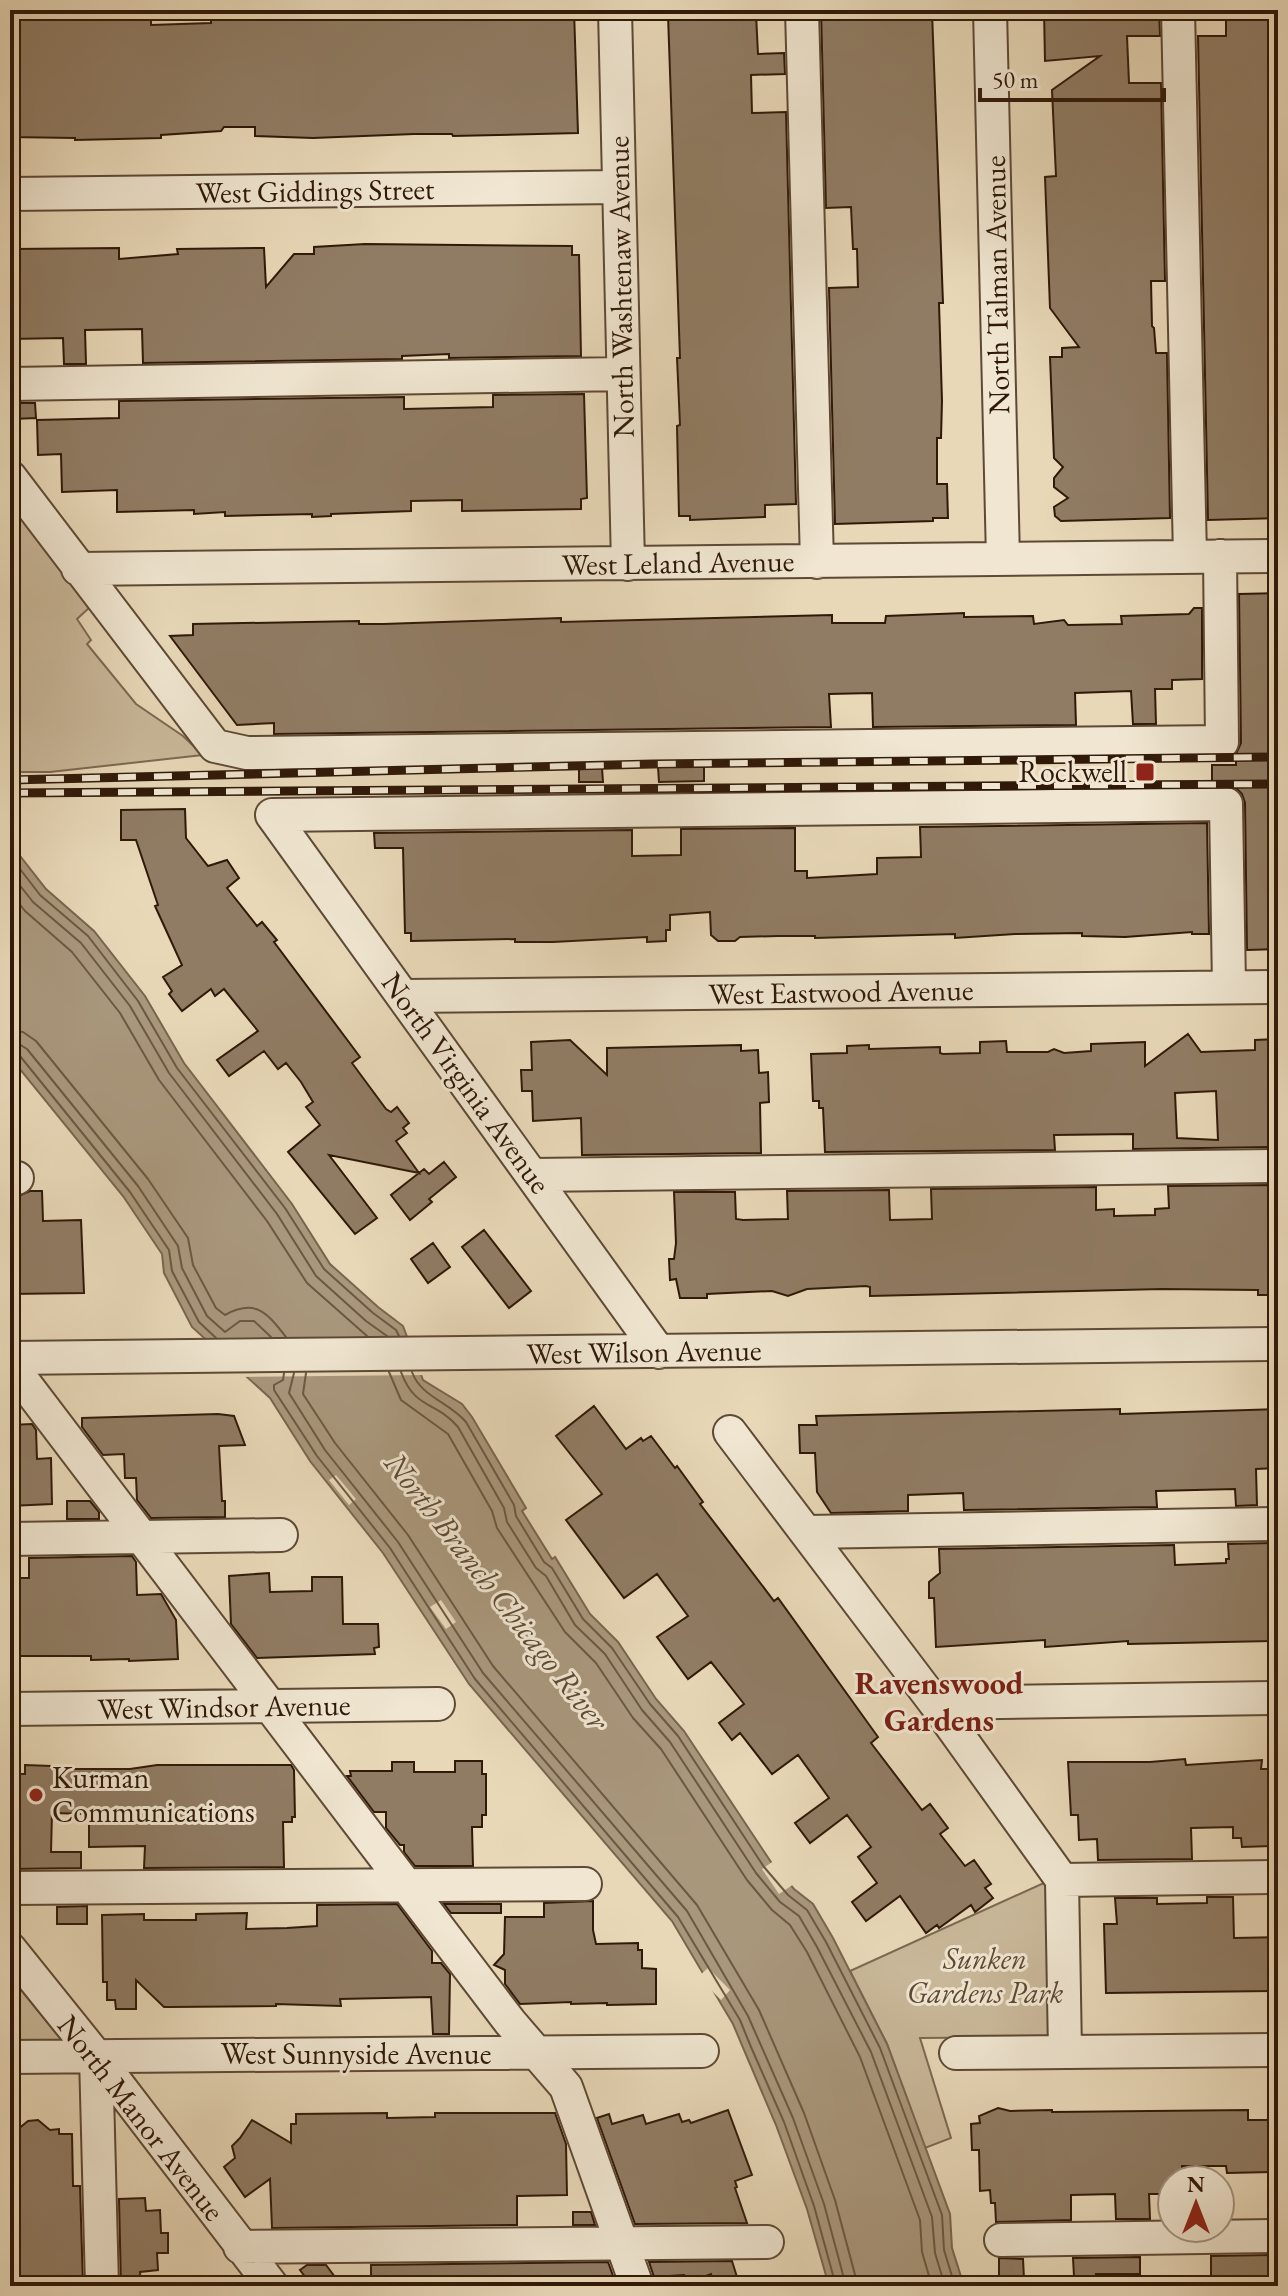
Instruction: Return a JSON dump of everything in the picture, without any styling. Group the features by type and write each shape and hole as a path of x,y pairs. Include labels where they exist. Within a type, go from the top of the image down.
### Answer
{"street":[{"name":"North Washtenaw Avenue","path":"615,10 628,564"},
{"path":"802,10 817,562"},
{"name":"North Talman Avenue","path":"990,10 1003,559"},
{"path":"10,477 215,746 247,753 1222,742 1205,556 1178,10"},
{"name":"West Giddings Street","path":"10,194 619,187"},
{"path":"10,384 623,374"},
{"name":"West Leland Avenue","path":"78,569 1278,556"},
{"name":"North Virginia Avenue","path":"659,1352 272,815 1226,804 1229,987"},
{"name":"West Eastwood Avenue","path":"404,996 1278,987"},
{"path":"532,1175 1278,1166"},
{"name":"West Wilson Avenue","path":"10,1361 1278,1344"},
{"path":"10,1361 407,1885 536,2053 566,2087 637,2286"},
{"path":"730,1432 935,1703 1062,1880 1065,2052"},
{"path":"807,1532 1278,1524"},
{"path":"10,1539 281,1535"},
{"path":"935,1703 1278,1698"},
{"name":"West Windsor Avenue","path":"10,1709 438,1704"},
{"path":"1062,1880 1278,1877"},
{"path":"10,1888 585,1884"},
{"name":"North Manor Avenue","path":"10,1949 272,2286"},
{"path":"956,2053 1278,2050"},
{"name":"West Sunnyside Avenue","path":"10,2057 702,2051"},
{"path":"96,2056 102,2286"},
{"path":"1001,2240 1278,2236"},
{"path":"240,2247 767,2242"}],"green space":[{"path":"10,503 89,608 77,619 91,640 87,644 136,704 183,736 203,755 50,772 10,772"},
{"name":"Sunken Gardens Park","path":"1046,1882 1051,2037 920,2038 951,2138 925,2148 887,2044 850,1971"},
{"path":"10,1976 64,2043 10,2044"}],"water":[{"name":"North Branch Chicago River","path":"10,843 46,889 94,931 145,996 184,1063 292,1204 330,1264 403,1326 423,1380 462,1404 472,1417 526,1508 522,1511 590,1614 618,1642 656,1699 684,1731 771,1862 794,1889 813,1904 887,2044 950,2214 952,2248 964,2286 829,2286 807,2209 776,2125 733,2024 672,1921 469,1684 383,1553 310,1461 270,1398 192,1327 164,1273 162,1254 123,1196 10,1057"}],"pier":[{"path":"411,1336 426,1375 241,1377 199,1338"},
{"path":"336,1475 356,1499 349,1505 329,1480"},
{"path":"441,1600 456,1622 446,1629 430,1607"},
{"path":"775,1860 794,1884 779,1894 762,1869"},
{"path":"708,1968 730,1990 721,2000 698,1977"}],"building":[{"path":"574,10 578,133 313,138 255,136 255,127 224,127 221,131 161,135 161,138 75,140 10,137 10,18 151,17 151,25 211,23 211,17 237,15 327,12 327,15 433,15"},
{"path":"679,10 749,10 749,15 756,14 758,54 784,53 785,74 751,75 752,113 786,112 796,504 765,505 765,517 690,520 690,516 679,516 677,358 680,358 668,15 680,15"},
{"path":"821,10 932,12 943,303 939,303 942,401 941,438 937,438 937,484 947,484 948,518 835,524 829,288 858,287 857,249 853,249 851,207 826,208"},
{"path":"1044,10 1159,10 1160,36 1127,36 1129,83 1161,83 1165,281 1151,281 1156,353 1167,353 1170,518 1061,521 1055,516 1054,507 1068,498 1054,487 1054,478 1063,467 1054,458 1050,357 1062,357 1062,348 1079,347 1050,308 1045,177 1056,176 1052,90 1100,56 1045,61"},
{"path":"1226,10 1278,10 1278,518 1208,520 1198,36 1226,36"},
{"path":"365,244 572,246 572,255 579,255 581,356 449,358 449,354 402,356 402,359 143,363 142,329 85,330 86,364 64,364 63,338 10,339 12,249 119,248 119,259 178,254 177,249 264,248 266,287 294,254 314,254 314,247"},
{"path":"584,394 587,498 581,499 581,509 462,511 462,500 411,501 411,511 312,517 312,514 225,516 225,512 194,514 194,510 117,512 117,490 62,492 61,454 38,455 37,420 119,418 119,401 404,397 404,409 493,407 493,395"},
{"path":"12,403 35,403 36,418 12,419"},
{"path":"1278,593 1278,949 1247,950 1245,803 1235,787 1212,785 1212,765 1236,765 1236,754 1241,743 1239,594"},
{"path":"1194,608 1202,608 1202,679 1172,680 1172,689 1155,689 1156,724 1133,724 1131,691 1075,693 1076,725 873,727 872,693 829,694 831,727 274,734 274,723 237,725 170,636 193,635 193,624 359,621 359,624 383,624 561,618 561,622 832,615 832,623 885,623 886,616 964,613 964,617 1033,616 1034,624 1064,620 1068,625 1122,624 1121,616 1189,614"},
{"path":"658,767 704,767 704,781 659,782"},
{"path":"579,768 602,768 603,782 579,782"},
{"path":"185,809 186,838 208,866 227,860 239,878 227,888 257,926 262,922 277,940 274,942 360,1057 352,1063 386,1109 391,1112 397,1107 409,1123 403,1128 407,1133 396,1141 419,1173 329,1155 377,1218 355,1234 288,1152 320,1125 306,1107 313,1102 301,1082 286,1063 278,1069 264,1051 229,1076 217,1060 258,1031 224,989 215,996 211,989 182,1011 169,994 172,991 163,977 182,965 155,906 158,905 136,840 121,840 121,810"},
{"path":"1207,823 1209,934 1192,932 1125,937 1082,936 1082,933 955,938 955,934 740,937 735,941 718,941 711,935 710,912 670,915 666,941 647,942 647,937 553,942 515,942 515,939 411,941 411,933 405,933 403,848 375,848 374,833 632,830 632,856 681,855 681,829 795,828 795,871 807,871 807,878 877,874 877,858 921,857 920,827"},
{"path":"1188,1034 1201,1052 1255,1050 1255,1040 1278,1039 1278,1147 1133,1149 1133,1134 1054,1135 1055,1150 825,1152 823,1108 819,1108 819,1101 813,1101 811,1054 847,1053 847,1046 869,1045 869,1049 940,1047 943,1054 980,1053 980,1042 1006,1041 1007,1052 1048,1052 1054,1049 1064,1053 1091,1051 1091,1044 1145,1042 1145,1066","holes":["1216,1091 1218,1140 1177,1138 1175,1093"]},
{"path":"570,1040 607,1075 607,1048 741,1045 741,1051 758,1050 759,1073 768,1072 769,1102 760,1103 761,1153 582,1155 581,1118 533,1121 532,1091 522,1091 521,1070 532,1070 531,1042"},
{"path":"444,1162 456,1177 410,1220 391,1195 424,1169 429,1174"},
{"path":"1270,1185 1271,1211 1278,1211 1278,1295 1258,1295 1258,1290 1162,1289 870,1296 870,1287 866,1286 807,1289 788,1296 772,1291 680,1298 676,1279 670,1280 669,1259 674,1259 676,1243 674,1192 735,1192 736,1219 743,1220 788,1219 787,1191 889,1190 890,1220 932,1219 931,1189 1096,1187 1096,1210 1114,1209 1114,1216 1155,1215 1155,1209 1169,1208 1168,1186"},
{"path":"30,1191 42,1191 43,1221 81,1220 84,1293 10,1294 10,1238 17,1237 16,1197"},
{"path":"484,1230 531,1291 509,1308 462,1247"},
{"path":"433,1243 450,1267 428,1283 411,1259"},
{"path":"594,1406 626,1449 641,1438 643,1441 651,1436 675,1468 677,1466 703,1502 700,1504 774,1601 778,1598 878,1737 871,1743 922,1810 930,1804 948,1828 940,1834 965,1866 974,1860 991,1884 985,1888 993,1898 975,1912 971,1905 939,1928 937,1925 926,1933 900,1896 866,1921 852,1902 877,1883 858,1857 871,1847 847,1815 810,1843 795,1823 829,1798 798,1755 772,1774 740,1733 732,1740 719,1723 744,1704 711,1662 688,1679 657,1637 688,1616 657,1574 624,1598 566,1520 602,1494 556,1436"},
{"path":"1120,1409 1120,1414 1277,1409 1278,1468 1256,1469 1257,1505 1236,1506 1235,1489 1156,1491 1157,1507 964,1510 963,1493 908,1495 908,1511 831,1513 817,1492 815,1453 800,1453 799,1425 817,1425 816,1416"},
{"path":"234,1416 245,1445 219,1446 225,1517 151,1518 137,1500 136,1478 125,1478 124,1454 103,1455 82,1427 82,1418"},
{"path":"32,1424 36,1430 37,1459 51,1458 52,1504 10,1506 11,1425"},
{"path":"67,1501 90,1501 99,1512 99,1519 67,1519"},
{"path":"1278,1543 1278,1641 1128,1644 1128,1641 1045,1647 1045,1640 936,1647 934,1598 929,1598 929,1582 940,1573 939,1549 1174,1545 1175,1565 1226,1563 1229,1559 1228,1544"},
{"path":"132,1556 136,1562 137,1595 161,1594 176,1620 178,1659 129,1661 91,1660 91,1656 10,1656 10,1578 29,1578 29,1558"},
{"path":"269,1573 270,1592 312,1591 312,1577 342,1577 343,1624 378,1624 379,1647 374,1648 375,1654 257,1658 231,1624 229,1576"},
{"path":"1185,1759 1186,1765 1262,1760 1261,1769 1271,1769 1273,1846 1242,1847 1241,1838 1233,1838 1233,1827 1191,1828 1192,1859 1098,1860 1097,1839 1079,1840 1078,1815 1071,1815 1068,1762"},
{"path":"455,1761 482,1761 482,1774 486,1774 486,1815 482,1815 482,1827 472,1827 473,1866 415,1866 404,1852 404,1845 400,1845 386,1828 386,1812 374,1812 347,1776 351,1776 350,1771 392,1771 392,1762 414,1762 414,1772 455,1772"},
{"path":"25,1765 51,1766 51,1769 130,1769 157,1765 291,1765 294,1770 295,1817 292,1817 292,1822 283,1822 284,1867 144,1868 145,1846 89,1847 89,1814 52,1813 51,1852 81,1852 81,1868 10,1869 10,1774 25,1774"},
{"path":"1207,1897 1233,1897 1234,1938 1278,1937 1278,1991 1106,1993 1104,1924 1117,1924 1115,1898 1157,1898 1157,1904 1207,1903"},
{"path":"593,1901 596,1944 638,1943 638,1950 642,1950 642,1968 656,1969 656,2004 520,2004 505,1984 505,1970 494,1965 504,1954 505,1917 544,1917 544,1903"},
{"path":"397,1904 432,1951 432,1963 441,1963 450,1974 449,2034 433,2034 431,1997 340,1999 341,2006 164,2007 136,1980 136,2009 116,2009 115,2000 107,2000 107,1982 103,1982 102,1915 144,1914 144,1920 196,1920 196,1914 247,1913 246,1929 287,1928 317,1926 317,1905"},
{"path":"444,1904 501,1904 501,1913 451,1913"},
{"path":"87,1906 87,1924 57,1924 57,1907"},
{"path":"998,2108 1052,2112 1248,2110 1248,2120 1278,2120 1278,2172 1236,2173 1236,2164 1156,2164 1156,2194 1149,2194 1150,2219 1116,2219 1115,2194 1071,2195 1071,2220 996,2222 995,2203 991,2203 990,2190 980,2191 979,2150 972,2150 971,2124 980,2123 979,2116"},
{"path":"728,2110 752,2175 735,2181 747,2223 635,2224 597,2118 609,2114 612,2124 643,2115 646,2124 679,2114 682,2122 689,2120 691,2123"},
{"path":"387,2113 387,2118 435,2117 435,2113 555,2113 566,2144 567,2195 517,2196 517,2225 272,2228 270,2179 245,2197 224,2167 235,2158 232,2146 252,2120 291,2143 291,2124 296,2124 296,2114"},
{"path":"38,2120 50,2130 59,2129 59,2134 72,2134 73,2186 80,2186 83,2286 10,2286 10,2130 17,2130 28,2121"},
{"path":"145,2198 146,2211 160,2210 161,2233 168,2233 168,2253 157,2253 158,2270 140,2272 141,2286 121,2286 119,2199"},
{"path":"573,2212 591,2212 595,2225 573,2225"},
{"path":"1278,2255 1278,2277 1211,2280 1211,2256"},
{"path":"1140,2257 1140,2274 1074,2276 1073,2258"},
{"path":"999,2258 1023,2259 1024,2279 999,2279"},
{"path":"732,2261 737,2277 714,2285 711,2274 687,2283 684,2275 654,2277 649,2262"},
{"path":"608,2262 616,2284 576,2279 479,2286 466,2286 466,2281 371,2284 371,2265"},
{"path":"307,2265 326,2265 335,2277 322,2286 312,2286 300,2270"}],"railway":[{"path":"10,780 653,764 1278,757"},
{"path":"10,793 1278,784"}],"place":[{"name":"Rockwell","path":"1145,772"},
{"name":"Kurman Communications","path":"36,1795"}],"district":[{"name":"Ravenswood Gardens","path":"939,1702"}]}
